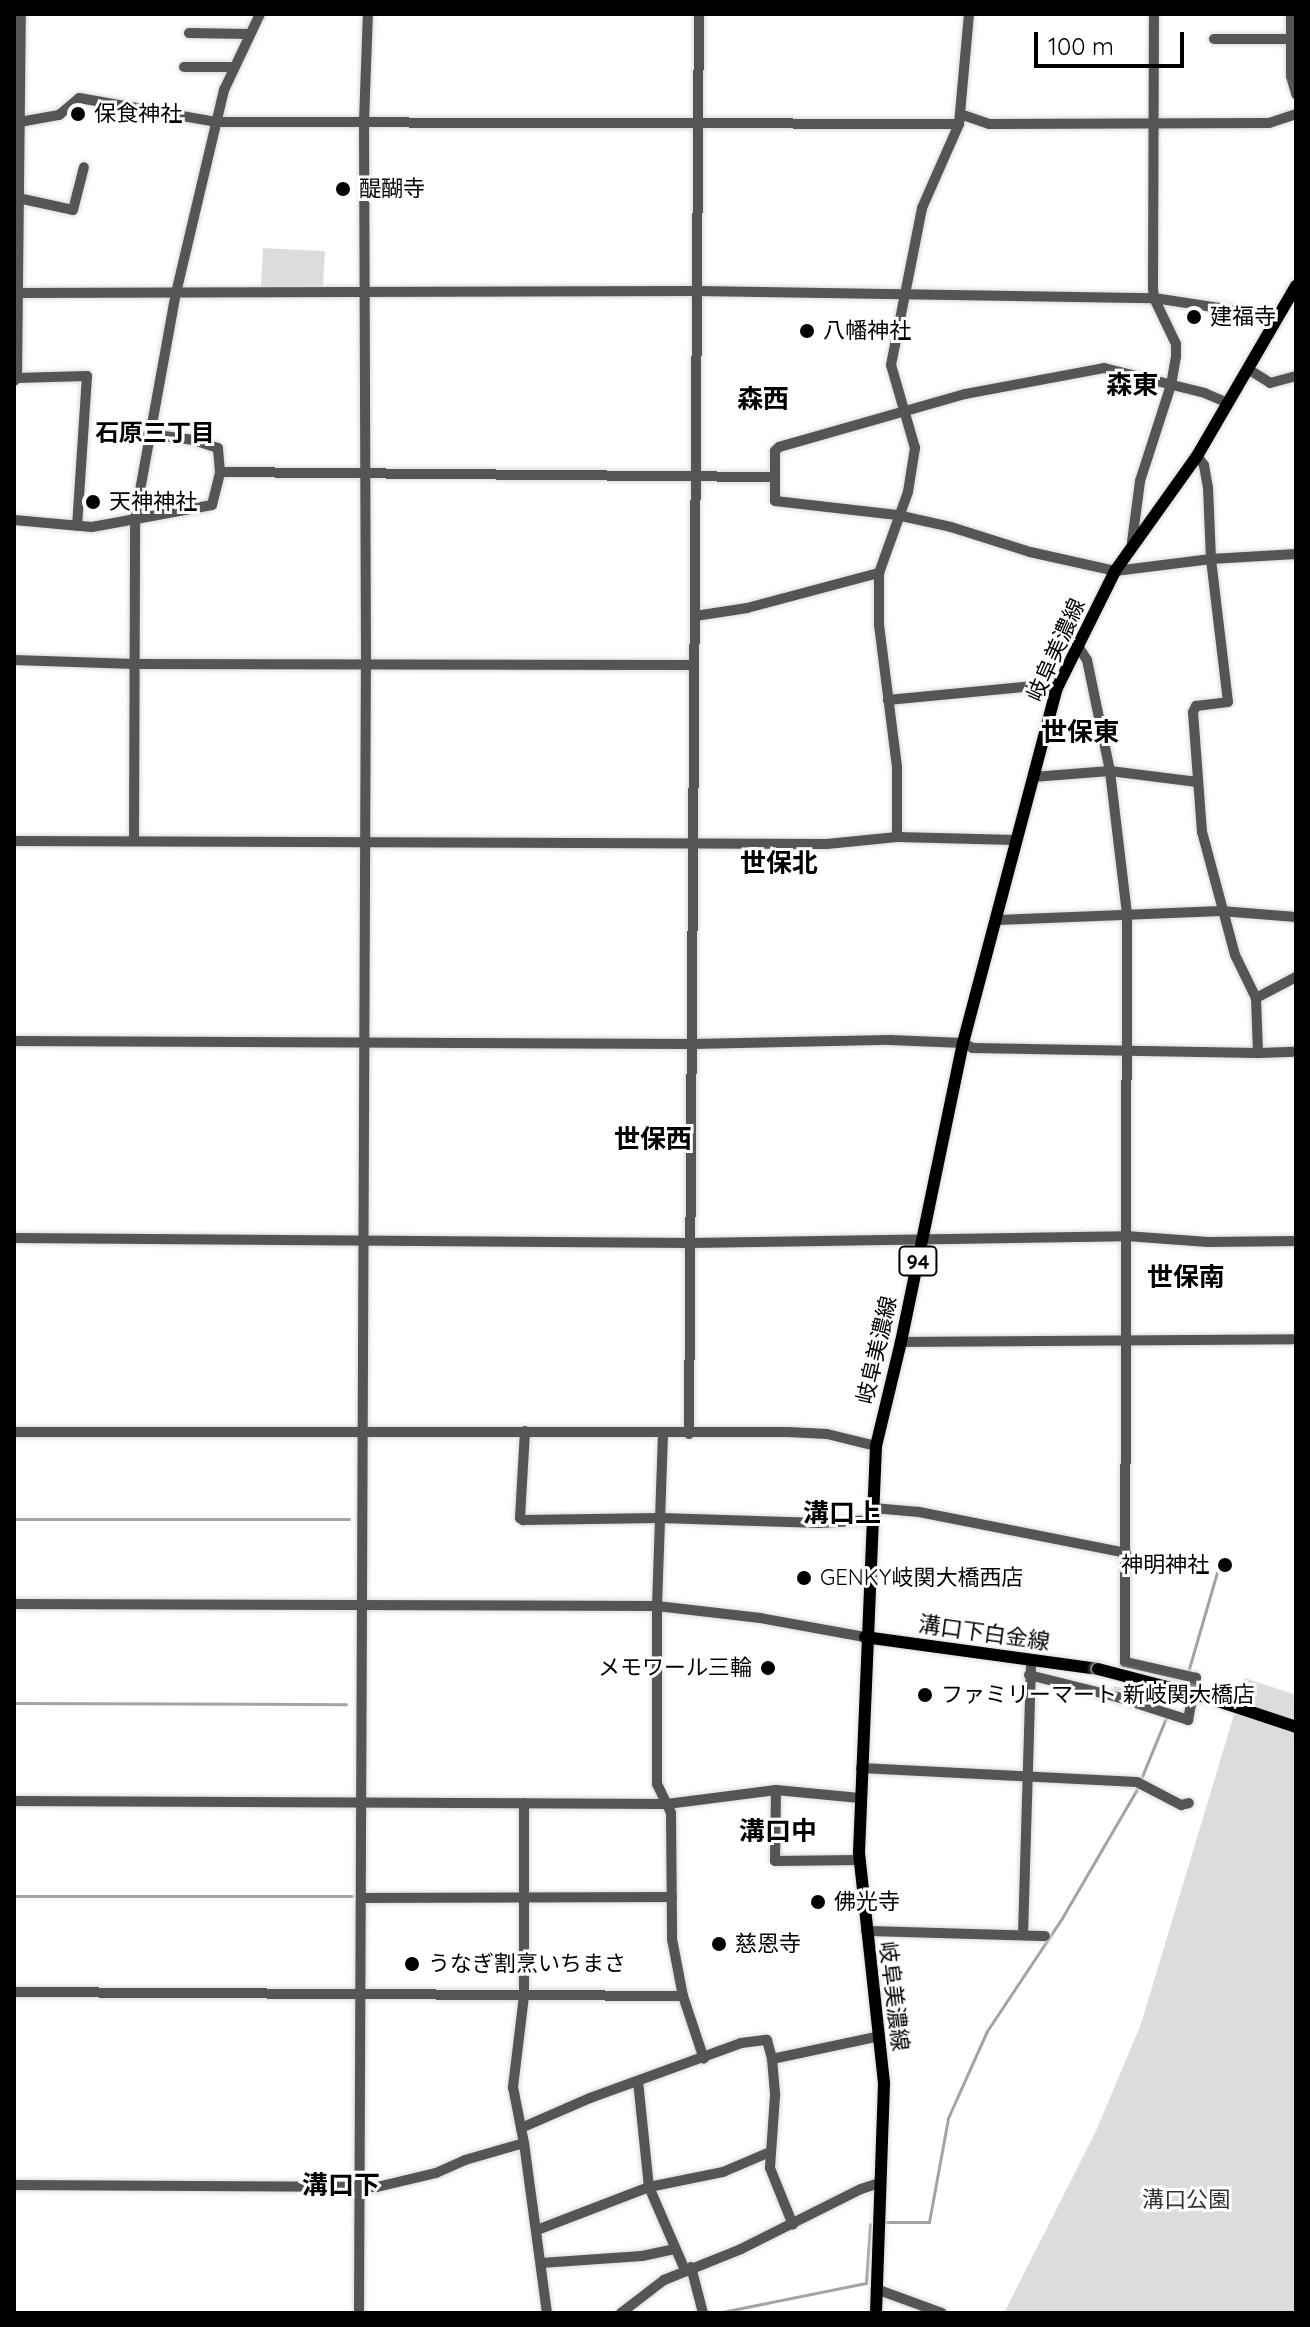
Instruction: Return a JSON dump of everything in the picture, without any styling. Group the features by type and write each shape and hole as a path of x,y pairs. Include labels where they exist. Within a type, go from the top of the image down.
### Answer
{"main road":[{"name":"岐阜美濃線","path":"876,2313 884,2083 859,1860 865,1637 876,1446 901,1342 963,1043 1057,688 1132,542 1197,456 1296,286"},
{"name":"溝口下白金線","path":"865,1637 1098,1669 1209,1698 1296,1727"}],"street":[{"path":"21,14 16,123 16,379 87,376 77,526"},
{"path":"134,841 135,518 176,293 216,122 233,67 260,14"},
{"path":"359,2313 366,842 367,293 364,121 368,14"},
{"path":"689,1434 699,14"},
{"path":"897,837 897,767 879,625 879,573 897,515 908,492 915,448 891,365 922,208 960,119 969,14"},
{"path":"1132,542 1140,481 1171,385 1176,344 1154,298 1154,14"},
{"path":"1291,14 1291,76 1296,94"},
{"path":"189,33 249,34"},
{"path":"1214,39 1292,39"},
{"path":"184,67 233,67"},
{"path":"16,123 59,115 79,98 216,122 699,123 960,119 989,124 1269,123 1296,114"},
{"path":"18,198 73,210 84,167"},
{"path":"16,293 697,291 904,297 1154,298 1278,317"},
{"path":"1228,403 1104,368 1090,368 902,410 779,447 775,451 775,501 897,515 951,527 1030,552 1115,571 1211,559 1296,554"},
{"path":"1248,369 1270,383 1296,376"},
{"path":"14,520 92,527 212,505 220,472 218,448 194,440 148,434"},
{"path":"1197,456 1204,465 1208,488 1211,559 1228,702 1196,706 1193,712 1202,832 1235,955 1256,998 1258,1053"},
{"path":"220,472 774,477"},
{"path":"695,616 747,608 879,573"},
{"path":"1029,1675 1117,1697 1188,1720 1196,1678 1125,1662 1127,914 1110,771 1087,660 1078,646"},
{"path":"14,660 134,664 693,665"},
{"path":"888,700 1044,685 1057,688"},
{"path":"1033,777 1110,771 1197,782"},
{"path":"14,841 827,844 897,837 1016,840"},
{"path":"998,920 1221,911 1296,919"},
{"path":"1256,998 1296,977"},
{"path":"14,1041 693,1044 890,1040 963,1043 973,1048 1296,1052"},
{"path":"14,1238 692,1243 1126,1236 1208,1242 1296,1241"},
{"path":"901,1342 1296,1339"},
{"path":"525,1431 520,1518 523,1520 660,1518 820,1523 873,1514 919,1512 1126,1553"},
{"path":"14,1432 827,1434 876,1446"},
{"path":"663,1434 657,1606 657,1784 671,1813 672,1939 683,1996 704,2059"},
{"path":"14,1604 657,1606 760,1618 865,1637"},
{"path":"1023,1935 1031,1660"},
{"path":"861,1768 1028,1774 1140,1783 1181,1805 1189,1803"},
{"path":"14,1801 667,1804 776,1790 860,1798"},
{"path":"776,1790 775,1861 859,1860"},
{"path":"524,1803 524,1996 513,2087 524,2143 547,2313"},
{"path":"361,1898 672,1897"},
{"path":"866,1931 1045,1936"},
{"path":"14,1992 683,1996"},
{"path":"772,2059 880,2036"},
{"path":"521,2128 590,2098 741,2043 767,2040 775,2096 770,2152 773,2180 793,2225"},
{"path":"638,2081 649,2187 674,2249 688,2269 703,2313"},
{"path":"14,2185 377,2187 436,2173 465,2160 524,2143"},
{"path":"537,2230 649,2187 723,2172 770,2152"},
{"path":"621,2313 644,2293 688,2269 793,2225 861,2189 880,2183"},
{"path":"541,2263 642,2256 674,2249"},
{"path":"876,2289 942,2313"}],"green space":[{"path":"263,248 325,251 323,292 261,289"},
{"name":"溝口公園","path":"1245,1678 1296,1695 1296,2313 1004,2313 1096,2131 1141,2024"}],"waterway":[{"path":"14,1519 349,1519"},
{"path":"1188,1672 1217,1572"},
{"path":"14,1703 346,1704"},
{"path":"885,2222 929,2222 948,2118 987,2031 1062,1918 1136,1791 1166,1718"},
{"path":"14,1896 352,1896"},
{"path":"717,2313 866,2283 870,2224"}],"tunnel":[{"path":"1117,1697 1125,1662"}],"place":[{"name":"保食神社","path":"78,114"},
{"name":"醍醐寺","path":"343,189"},
{"name":"建福寺","path":"1194,317"},
{"name":"八幡神社","path":"807,331"},
{"name":"天神神社","path":"93,502"},
{"name":"神明神社","path":"1225,1565"},
{"name":"GENKY岐関大橋西店","path":"804,1578"},
{"name":"メモワール三輪","path":"768,1668"},
{"name":"ファミリーマート 新岐関大橋店","path":"925,1695"},
{"name":"佛光寺","path":"818,1902"},
{"name":"慈恩寺","path":"719,1944"},
{"name":"うなぎ割烹いちまさ","path":"412,1964"}],"district":[{"name":"森東","path":"1132,385"},
{"name":"森西","path":"763,399"},
{"name":"石原三丁目","path":"155,433"},
{"name":"世保東","path":"1080,732"},
{"name":"世保北","path":"779,863"},
{"name":"世保西","path":"653,1139"},
{"name":"世保南","path":"1186,1277"},
{"name":"溝口上","path":"842,1513"},
{"name":"溝口中","path":"778,1831"},
{"name":"溝口下","path":"341,2185"}]}
